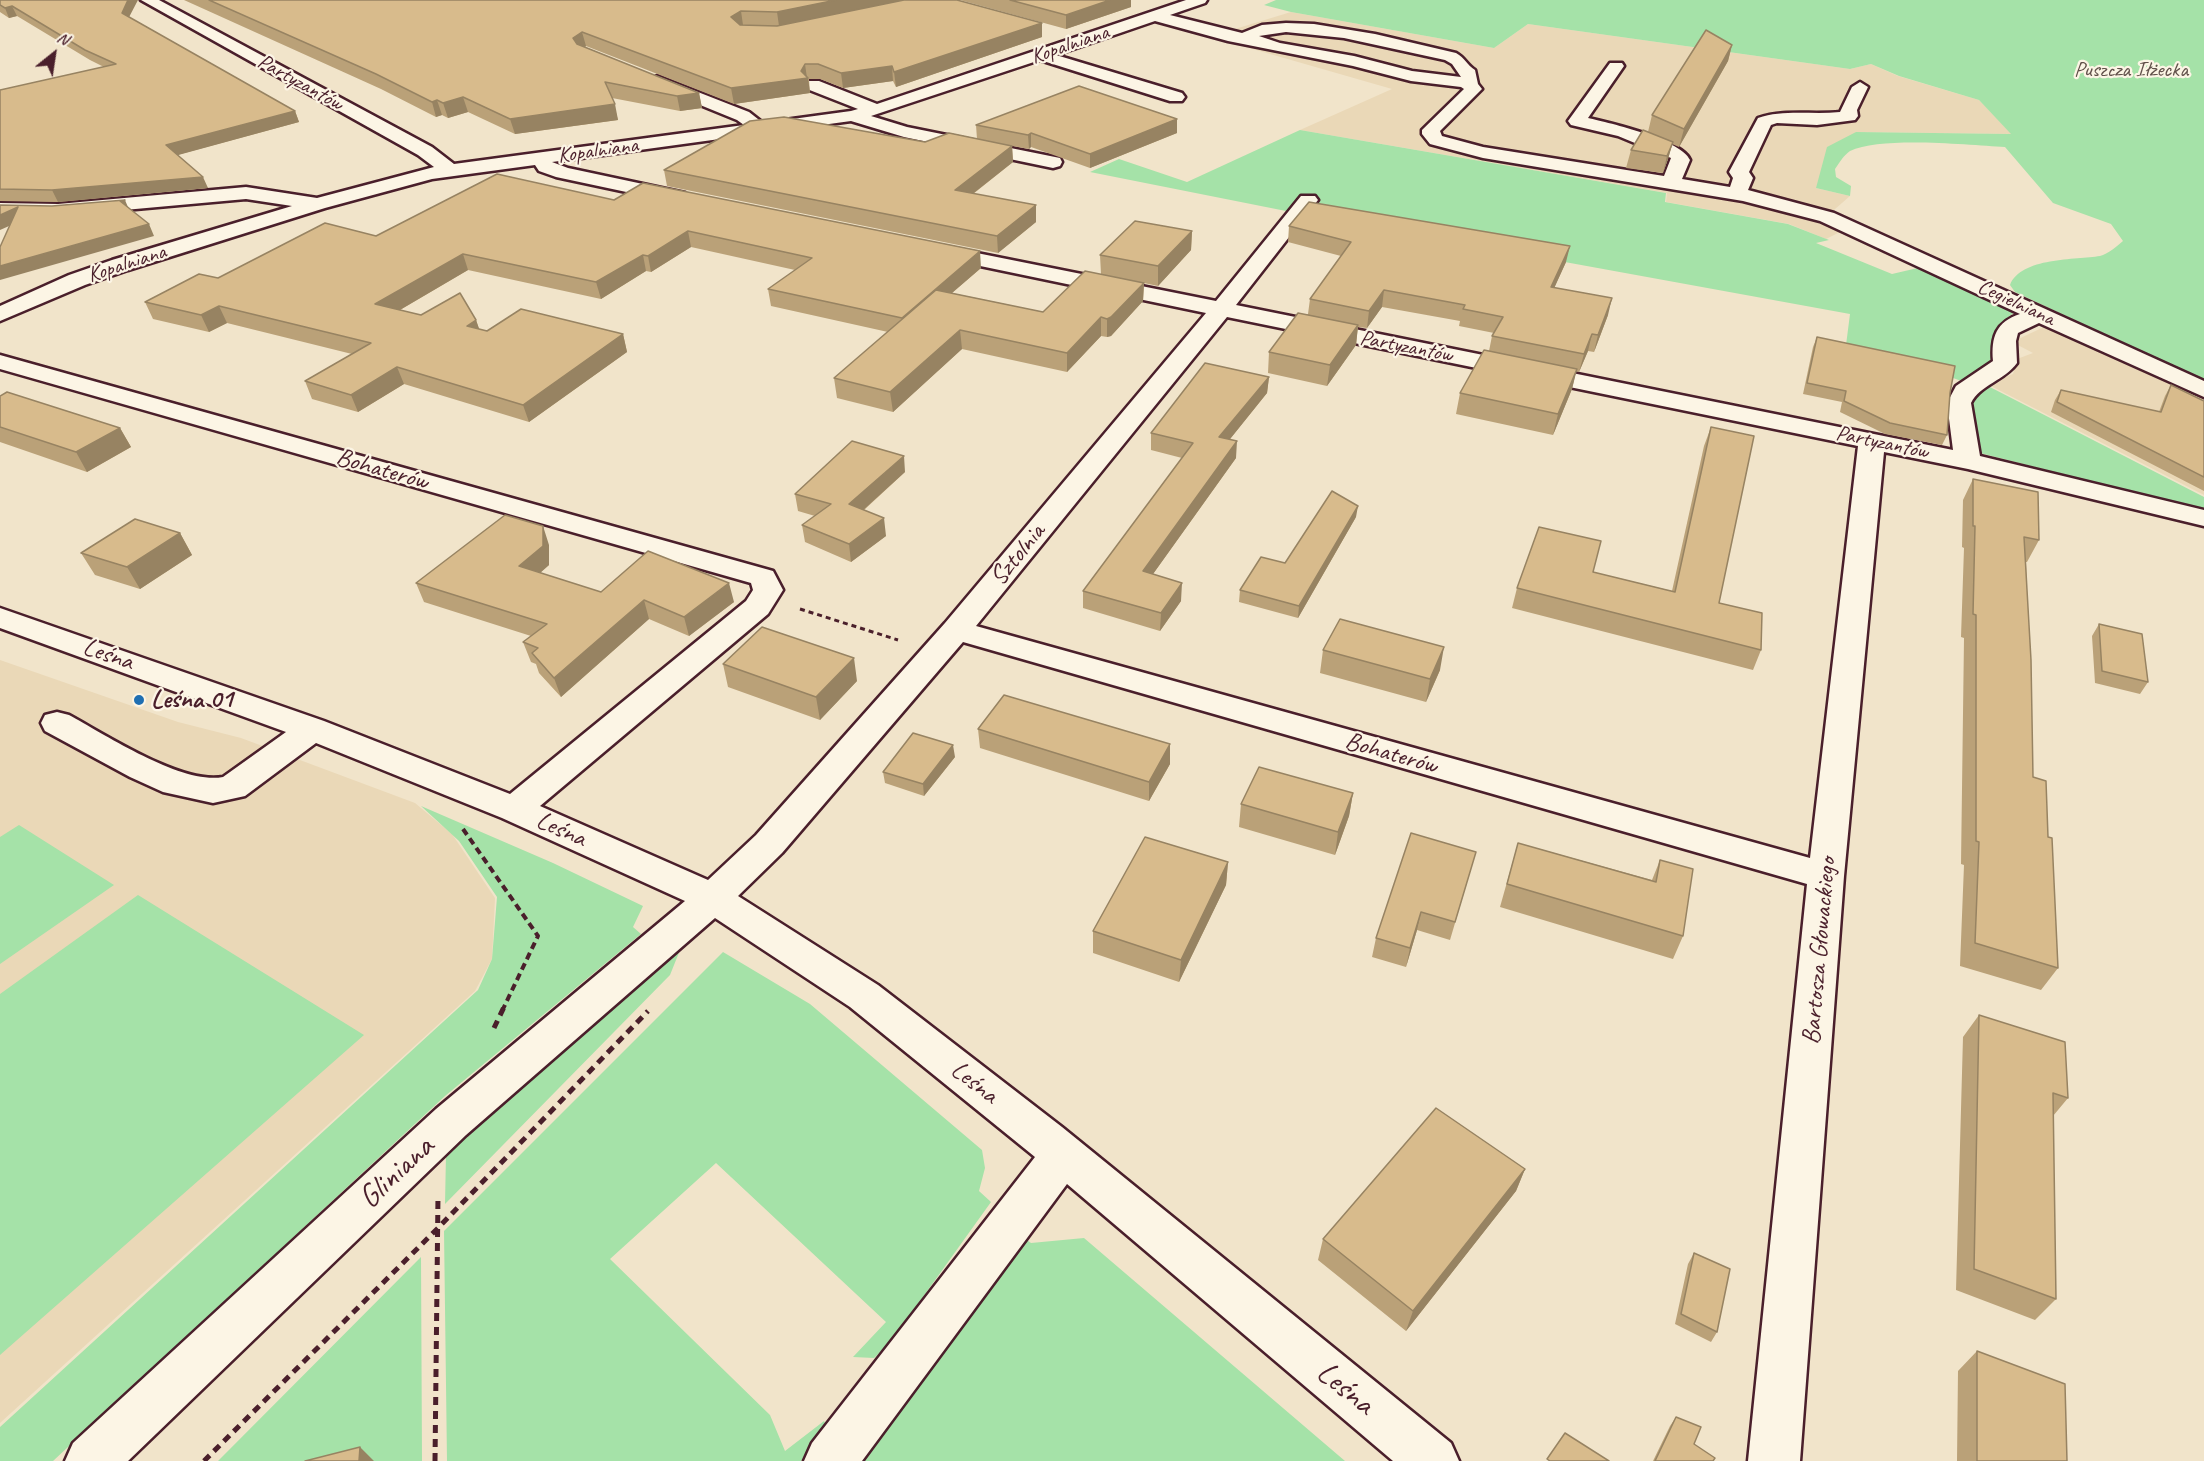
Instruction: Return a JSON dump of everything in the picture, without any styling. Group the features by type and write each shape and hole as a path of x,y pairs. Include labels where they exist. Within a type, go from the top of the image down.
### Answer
{"street":[{"name":"Partyzantów","path":"148,0 425,151 450,170"},
{"name":"Kopalniana","path":"0,314 68,284 120,265 409,178 450,170 852,116 877,110 1084,41 1200,0"},
{"path":"1155,16 1277,47 1354,61 1411,76 1470,85 1469,74 1462,69 1459,61 1450,56 1352,35 1325,30 1265,28 1249,34 1245,37 1247,38"},
{"path":"1054,33 1084,41"},
{"path":"1041,55 1176,96"},
{"path":"1616,66 1577,121 1624,132 1679,155 1681,160 1670,183"},
{"path":"644,76 743,116 761,129"},
{"path":"813,85 877,110"},
{"name":"Cegielniana","path":"1470,85 1474,89 1431,130 1436,140 1493,153 1737,194 1827,217 2204,390"},
{"path":"1737,194 1743,178 1739,172 1764,122 1775,118 1817,120 1849,116 1848,110 1860,87"},
{"path":"852,116 904,132 1053,162"},
{"path":"541,159 546,167 563,174 692,200"},
{"path":"0,209 57,210 246,193 318,204"},
{"name":"Sztolnia","path":"713,898 769,844 946,641 1221,309 1308,200"},
{"name":"Partyzantów","path":"915,246 1968,461 2204,518"},
{"path":"1968,461 1959,403 1965,392 2005,363 2002,342 2004,334 2011,326 2042,315"},
{"name":"Bohaterów","path":"0,362 764,587"},
{"name":"Bartosza Głowackiego","path":"1774,1461 1826,876 1872,441"},
{"path":"514,809 757,607 764,587"},
{"name":"Leśna","path":"0,617 312,729 514,809 713,898 864,996 1062,1155 1433,1461"},
{"name":"Bohaterów","path":"946,641 1826,876"},
{"path":"57,723 141,769 175,783 213,791 233,787 312,729"},
{"name":"Gliniana","path":"91,1461 451,1122 713,898"},
{"path":"830,1461 1062,1155"}],"path":[{"path":"764,587 946,641"},
{"path":"458,820 510,899 535,929 538,936 490,1037"},
{"path":"204,1461 438,1228 653,1007"},
{"path":"435,1461 438,1193"}],"shaded area":[{"path":"1291,12 1494,48 1528,24 1850,69 1871,64 1898,76 1979,100 2012,134 1856,132 1816,188 1850,196 1819,223 1840,232 1826,239 1789,224 1666,202 1667,193 1300,130 1392,89 1204,35 1212,36"},
{"path":"2046,326 2204,399 2204,495 1987,384 2013,374 2017,359 2033,353 2012,342"},
{"path":"0,660 178,722 241,738 415,803 452,834 495,898 492,959 475,991 0,1423"}],"green space":[{"name":"Puszcza Iłżecka","path":"1276,0 2204,0 2204,381 2015,292 2010,285 2025,269 2050,262 2100,256 2123,241 2111,224 2053,203 2005,147 1925,143 1864,146 1850,151 1835,169 1836,177 1851,186 1850,196 1816,188 1827,147 1856,132 2011,134 1979,100 1899,76 1871,64 1850,69 1528,24 1494,48 1291,12 1264,5"},
{"path":"1300,130 1666,193 1665,202 1788,224 1829,240 1816,243 1892,274 1922,267 2017,311 2004,321 1997,332 1994,362 1964,382 1945,375 1845,353 1850,314 1296,213 1090,172 1119,159 1187,182"},
{"path":"1986,385 2204,497 2204,510 1976,452 1973,403"},
{"path":"421,806 553,863 643,906 633,927 641,934 445,1096 53,1461 0,1461 0,1427 478,990 492,959 497,897 459,841"},
{"path":"19,825 114,885 0,964 0,837"},
{"path":"138,895 364,1035 0,1355 0,994"},
{"path":"680,950 670,975 445,1204 446,1154"},
{"path":"723,952 810,1004 982,1150 985,1168 979,1191 991,1202 890,1343 874,1358 853,1357 886,1322 716,1163 610,1259 770,1415 785,1451 824,1421 827,1427 801,1461 447,1461 444,1231"},
{"path":"1020,1235 1031,1243 1084,1238 1345,1461 860,1461"},
{"path":"421,1257 422,1461 218,1461"}],"building":[{"path":"0,0 128,0 122,13 295,111 166,145 203,177 52,190 0,189 0,90 116,64 85,50 12,6 5,8 0,5"},
{"path":"209,0 836,0 777,12 741,11 731,17 740,25 777,26 904,0 957,0 1042,23 894,72 892,66 841,73 818,64 805,64 801,71 808,78 731,88 582,32 573,38 577,44 699,93 677,96 605,82 615,104 510,119 463,97 443,103 437,100 432,102 376,74"},
{"path":"1010,0 1110,0 1066,15"},
{"path":"1706,30 1732,45 1684,129 1652,115"},
{"path":"1079,86 1177,119 1090,154 1031,133 1028,135 976,125"},
{"path":"784,117 925,142 949,133 1012,146 955,190 1036,205 997,236 664,170 750,121"},
{"path":"1643,130 1673,142 1667,156 1631,150"},
{"path":"497,174 614,200 643,183 980,251 902,318 768,289 812,258 688,231 648,256 643,255 596,282 463,254 375,304 421,315 460,293 476,320 467,326 487,331 521,309 623,334 523,405 397,367 351,395 305,381 371,343 219,306 201,315 145,302 199,274 218,278 325,223 376,236"},
{"path":"125,200 120,201 149,224 0,266 0,247 18,207 0,215 0,205 52,206"},
{"path":"1309,202 1570,246 1551,287 1612,298 1598,335 1592,334 1584,354 1492,336 1503,317 1463,309 1465,305 1384,290 1369,311 1310,299 1351,242 1289,226"},
{"path":"1135,221 1192,231 1158,266 1100,255"},
{"path":"1085,271 1144,283 1111,317 1107,319 1101,317 1067,353 960,330 890,392 834,378 936,290 1043,312"},
{"path":"1298,313 1358,325 1330,365 1269,352"},
{"path":"1817,337 1955,366 1950,393 1947,435 1890,423 1844,401 1846,391 1807,383"},
{"path":"1484,350 1577,369 1558,414 1460,393"},
{"path":"1205,363 1269,377 1219,437 1237,441 1143,571 1182,583 1161,613 1083,591 1193,443 1151,433"},
{"path":"2171,385 2204,401 2204,477 2057,402 2061,390 2161,412"},
{"path":"7,392 120,428 76,452 0,427 0,396"},
{"path":"1711,427 1754,436 1719,603 1762,613 1761,650 1517,588 1539,527 1601,541 1593,572 1675,592"},
{"path":"852,441 904,456 849,504 884,518 849,544 802,525 831,504 795,494"},
{"path":"1973,479 2038,492 2039,540 2024,537 2031,660 2033,777 2046,781 2048,837 2052,838 2058,968 1975,943 1979,842 1976,841 1976,615 1973,614 1975,526 1973,526"},
{"path":"1332,491 1358,506 1299,606 1240,590 1261,557 1285,563"},
{"path":"505,515 543,526 543,546 519,566 601,592 648,551 729,583 684,617 644,600 554,678 532,653 538,648 523,642 547,624 416,583"},
{"path":"135,519 180,533 127,567 81,553"},
{"path":"1340,619 1444,647 1430,679 1323,650"},
{"path":"2099,624 2142,634 2148,682 2102,671"},
{"path":"762,627 854,658 816,697 723,664"},
{"path":"1004,695 1170,744 1149,782 978,729"},
{"path":"913,733 953,745 923,784 883,772"},
{"path":"1259,767 1353,793 1338,832 1241,804"},
{"path":"1411,833 1476,852 1455,922 1421,912 1410,948 1376,938"},
{"path":"1145,837 1228,862 1181,960 1093,931"},
{"path":"1518,843 1656,882 1660,860 1693,869 1683,936 1507,884"},
{"path":"1979,1015 2065,1042 2068,1098 2053,1093 2056,1299 1974,1269"},
{"path":"1436,1108 1525,1169 1413,1311 1323,1239"},
{"path":"1694,1253 1730,1269 1717,1332 1681,1314"},
{"path":"1977,1351 2065,1384 2067,1461 1977,1461"},
{"path":"1676,1417 1701,1427 1694,1444 1715,1458 1713,1461 1655,1461"},
{"path":"1565,1433 1609,1461 1550,1461 1547,1459"},
{"path":"360,1447 359,1461 305,1461"}],"place":[{"name":"Leśna 01","path":"139,700"}]}
